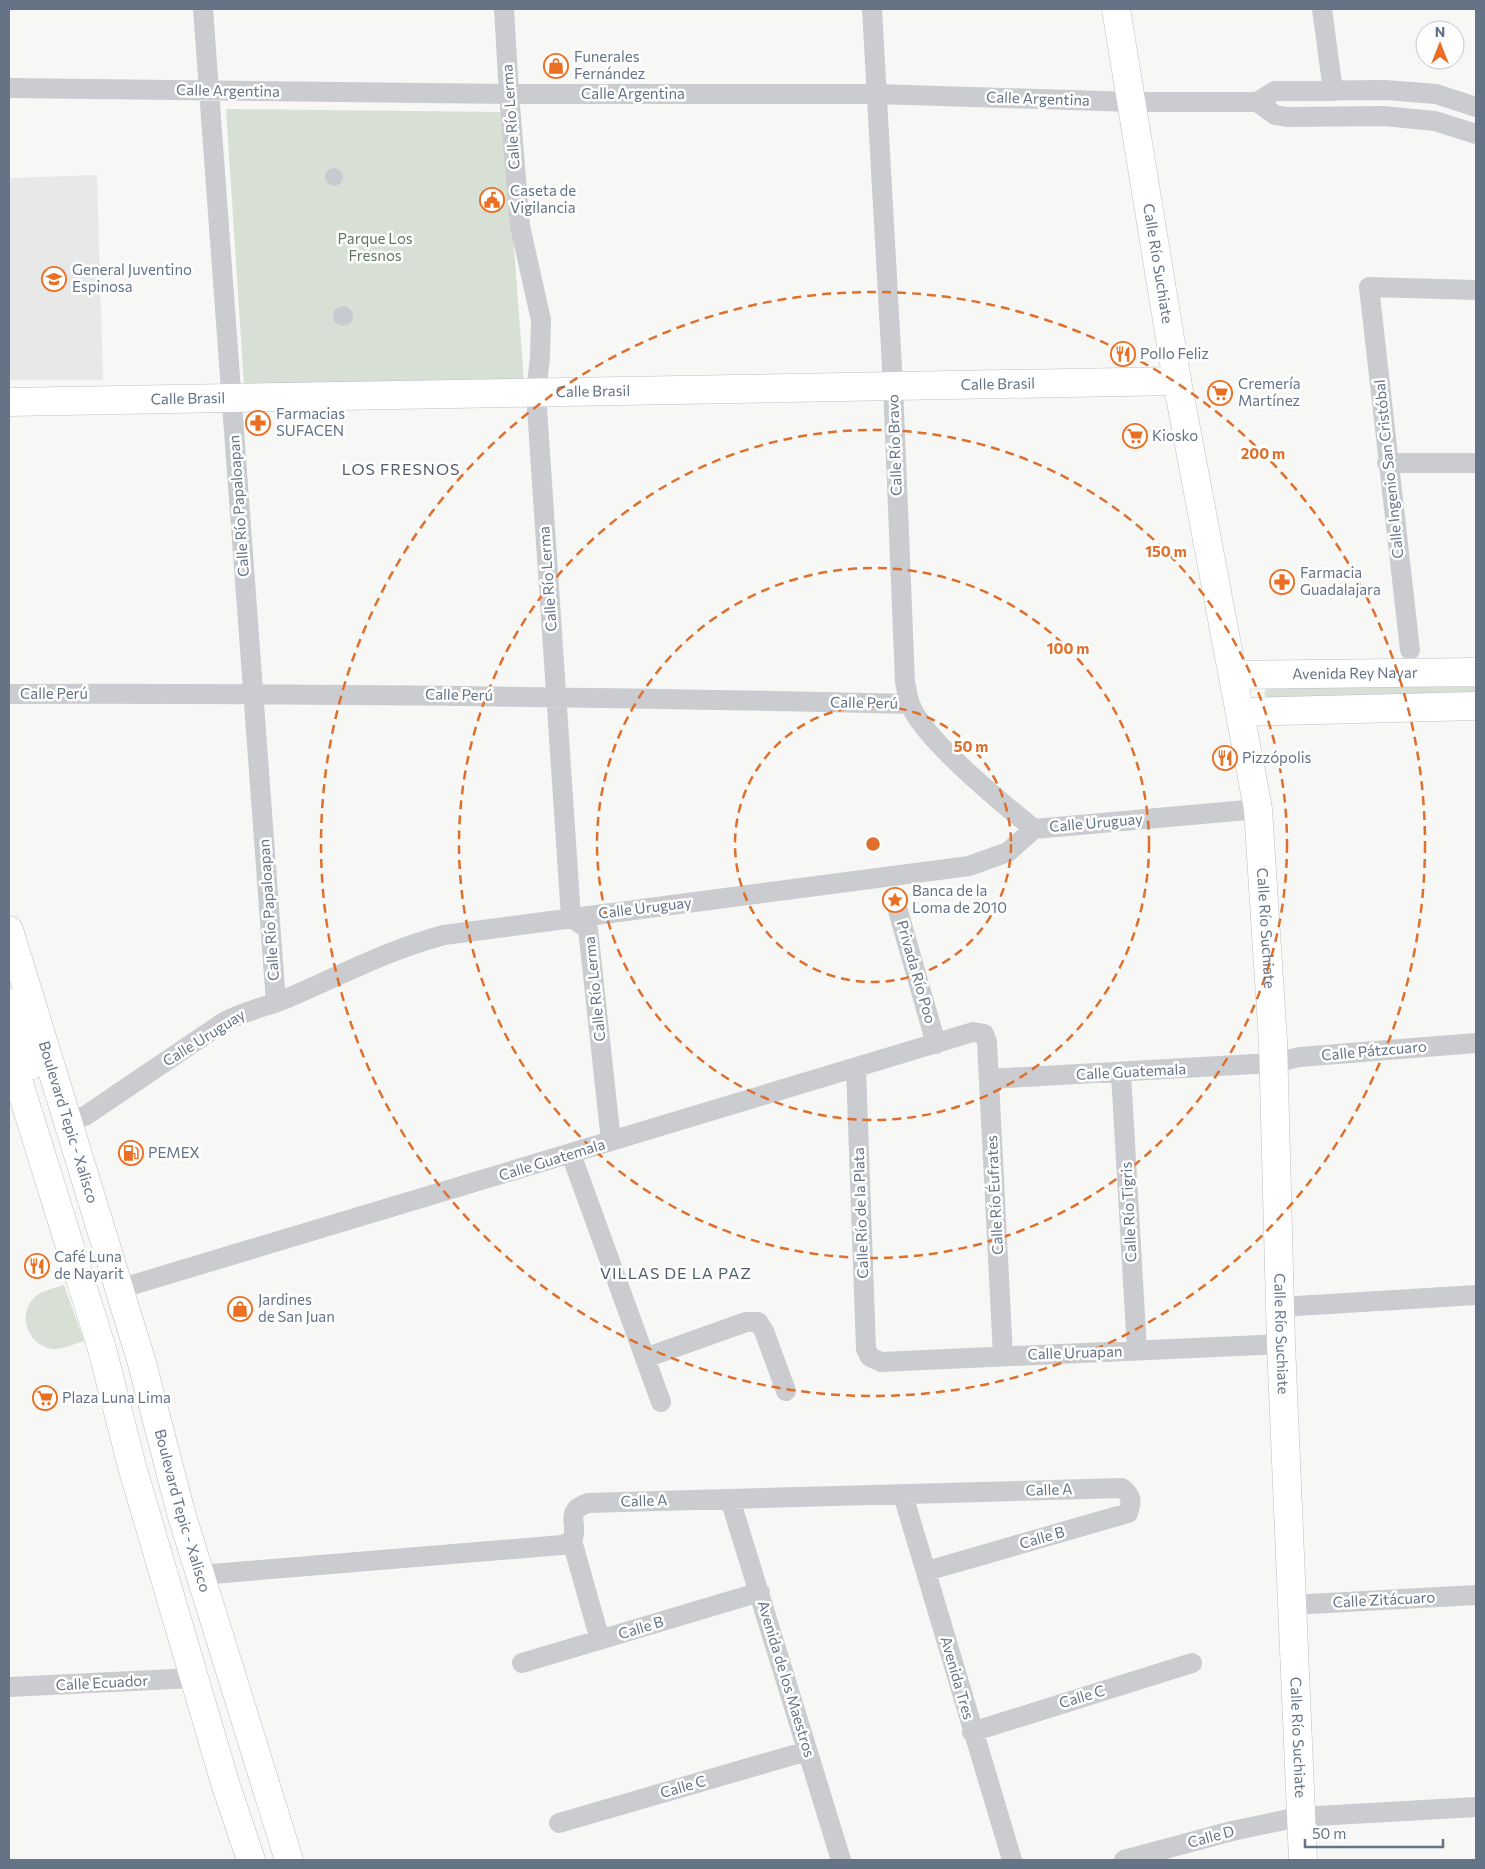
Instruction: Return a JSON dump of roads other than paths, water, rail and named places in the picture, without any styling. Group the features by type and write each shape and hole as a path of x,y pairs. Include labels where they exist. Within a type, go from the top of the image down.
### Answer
{"main road":[{"name":"Calle Río Suchiate","path":"1116,9 1177,381 1258,809 1269,958 1281,1344 1299,1818 1303,1860"},
{"name":"Calle Brasil","path":"9,402 1177,381"},
{"name":"Avenida Rey Nayar","path":"1234,675 1476,672"},
{"path":"1241,712 1476,706"},
{"name":"Boulevard Tepic - Xalisco","path":"9,930 142,1363 200,1575 289,1860"},
{"path":"9,1003 44,1098 66,1120"},
{"path":"9,1050 102,1350 133,1470 194,1678 251,1860"},
{"path":"76,1268 103,1276 108,1282 124,1348 131,1357 142,1363"},
{"path":"133,1470 149,1474 153,1478 185,1560 200,1575"},
{"path":"194,1678 213,1688 230,1740 260,1763"}],"street":[{"name":"Calle Río Papaloapan","path":"203,9 230,399 276,1003"},
{"name":"Calle Río Lerma","path":"504,9 508,94 520,226 541,320 540,357 536,393 571,916 588,929 611,1141"},
{"name":"Calle Río Bravo","path":"872,9 893,385 905,682 910,704 919,720 942,747 1034,829"},
{"path":"1322,9 1333,91"},
{"name":"Calle Argentina","path":"9,88 508,94 876,94 1132,102 1257,102"},
{"path":"1476,108 1436,94 1385,90 1275,91 1257,102 1274,115 1286,117 1384,116 1435,121 1476,134"},
{"name":"Calle Ingenio San Cristóbal","path":"1410,650 1387,463 1369,287 1476,290"},
{"path":"1387,463 1476,463"},
{"name":"Calle Perú","path":"9,694 253,693 555,696 910,704"},
{"name":"Calle Uruguay","path":"66,1120 85,1116 224,1022 245,1011 276,1003 419,942 444,935 571,916 882,879 969,866 1008,852 1034,829 1258,809"},
{"name":"Privada Río Poo","path":"895,900 936,1044"},
{"name":"Calle Guatemala","path":"119,1289 973,1032 984,1034"},
{"name":"Calle Río Éufrates","path":"984,1034 987,1042 990,1079 1003,1356"},
{"name":"Calle Pátzcuaro","path":"1273,1064 1300,1057 1476,1043"},
{"name":"Calle Guatemala","path":"990,1079 1121,1074 1273,1064"},
{"name":"Calle Río de la Plata","path":"856,1068 866,1348 870,1357"},
{"name":"Calle Río Tigris","path":"1121,1074 1137,1350"},
{"path":"571,1154 661,1402"},
{"path":"1280,1307 1476,1295"},
{"path":"645,1358 746,1322 758,1322 764,1331 786,1391"},
{"name":"Calle Uruapan","path":"870,1357 881,1362 1281,1344"},
{"name":"Calle A","path":"572,1541 575,1535 572,1515 579,1506 588,1503 1122,1488"},
{"name":"Calle B","path":"927,1571 1128,1513 1132,1500 1129,1493 1122,1488"},
{"name":"Avenida Tres","path":"903,1495 927,1571 972,1732 1012,1860"},
{"name":"Avenida de los Maestros","path":"730,1498 841,1860"},
{"path":"200,1575 562,1545 572,1541 600,1640"},
{"name":"Calle B","path":"522,1664 760,1592"},
{"name":"Calle Zitácuaro","path":"1291,1604 1476,1595"},
{"name":"Calle C","path":"972,1732 1192,1663"},
{"name":"Calle Ecuador","path":"9,1687 194,1678"},
{"name":"Calle C","path":"559,1823 807,1750"},
{"name":"Calle D","path":"1124,1860 1232,1831 1299,1818 1476,1807"}],"place":[{"name":"Funerales Fernández","path":"556,66"},
{"name":"Caseta de Vigilancia","path":"492,200"},
{"name":"General Juventino Espinosa","path":"54,279"},
{"name":"Pollo Feliz","path":"1123,354"},
{"name":"Cremería Martínez","path":"1220,393"},
{"name":"Farmacias SUFACEN","path":"258,423"},
{"name":"Kiosko","path":"1135,436"},
{"name":"Farmacia Guadalajara","path":"1282,582"},
{"name":"Pizzópolis","path":"1225,758"},
{"name":"Banca de la Loma de 2010","path":"895,900"},
{"name":"PEMEX","path":"131,1153"},
{"name":"Café Luna de Nayarit","path":"37,1266"},
{"name":"Jardines de San Juan","path":"240,1309"},
{"name":"Plaza Luna Lima","path":"45,1398"}],"district":[{"name":"LOS FRESNOS","path":"401,469"},
{"name":"VILLAS DE LA PAZ","path":"676,1273"}],"park label":[{"name":"Parque Los Fresnos","path":"375,248"}]}
